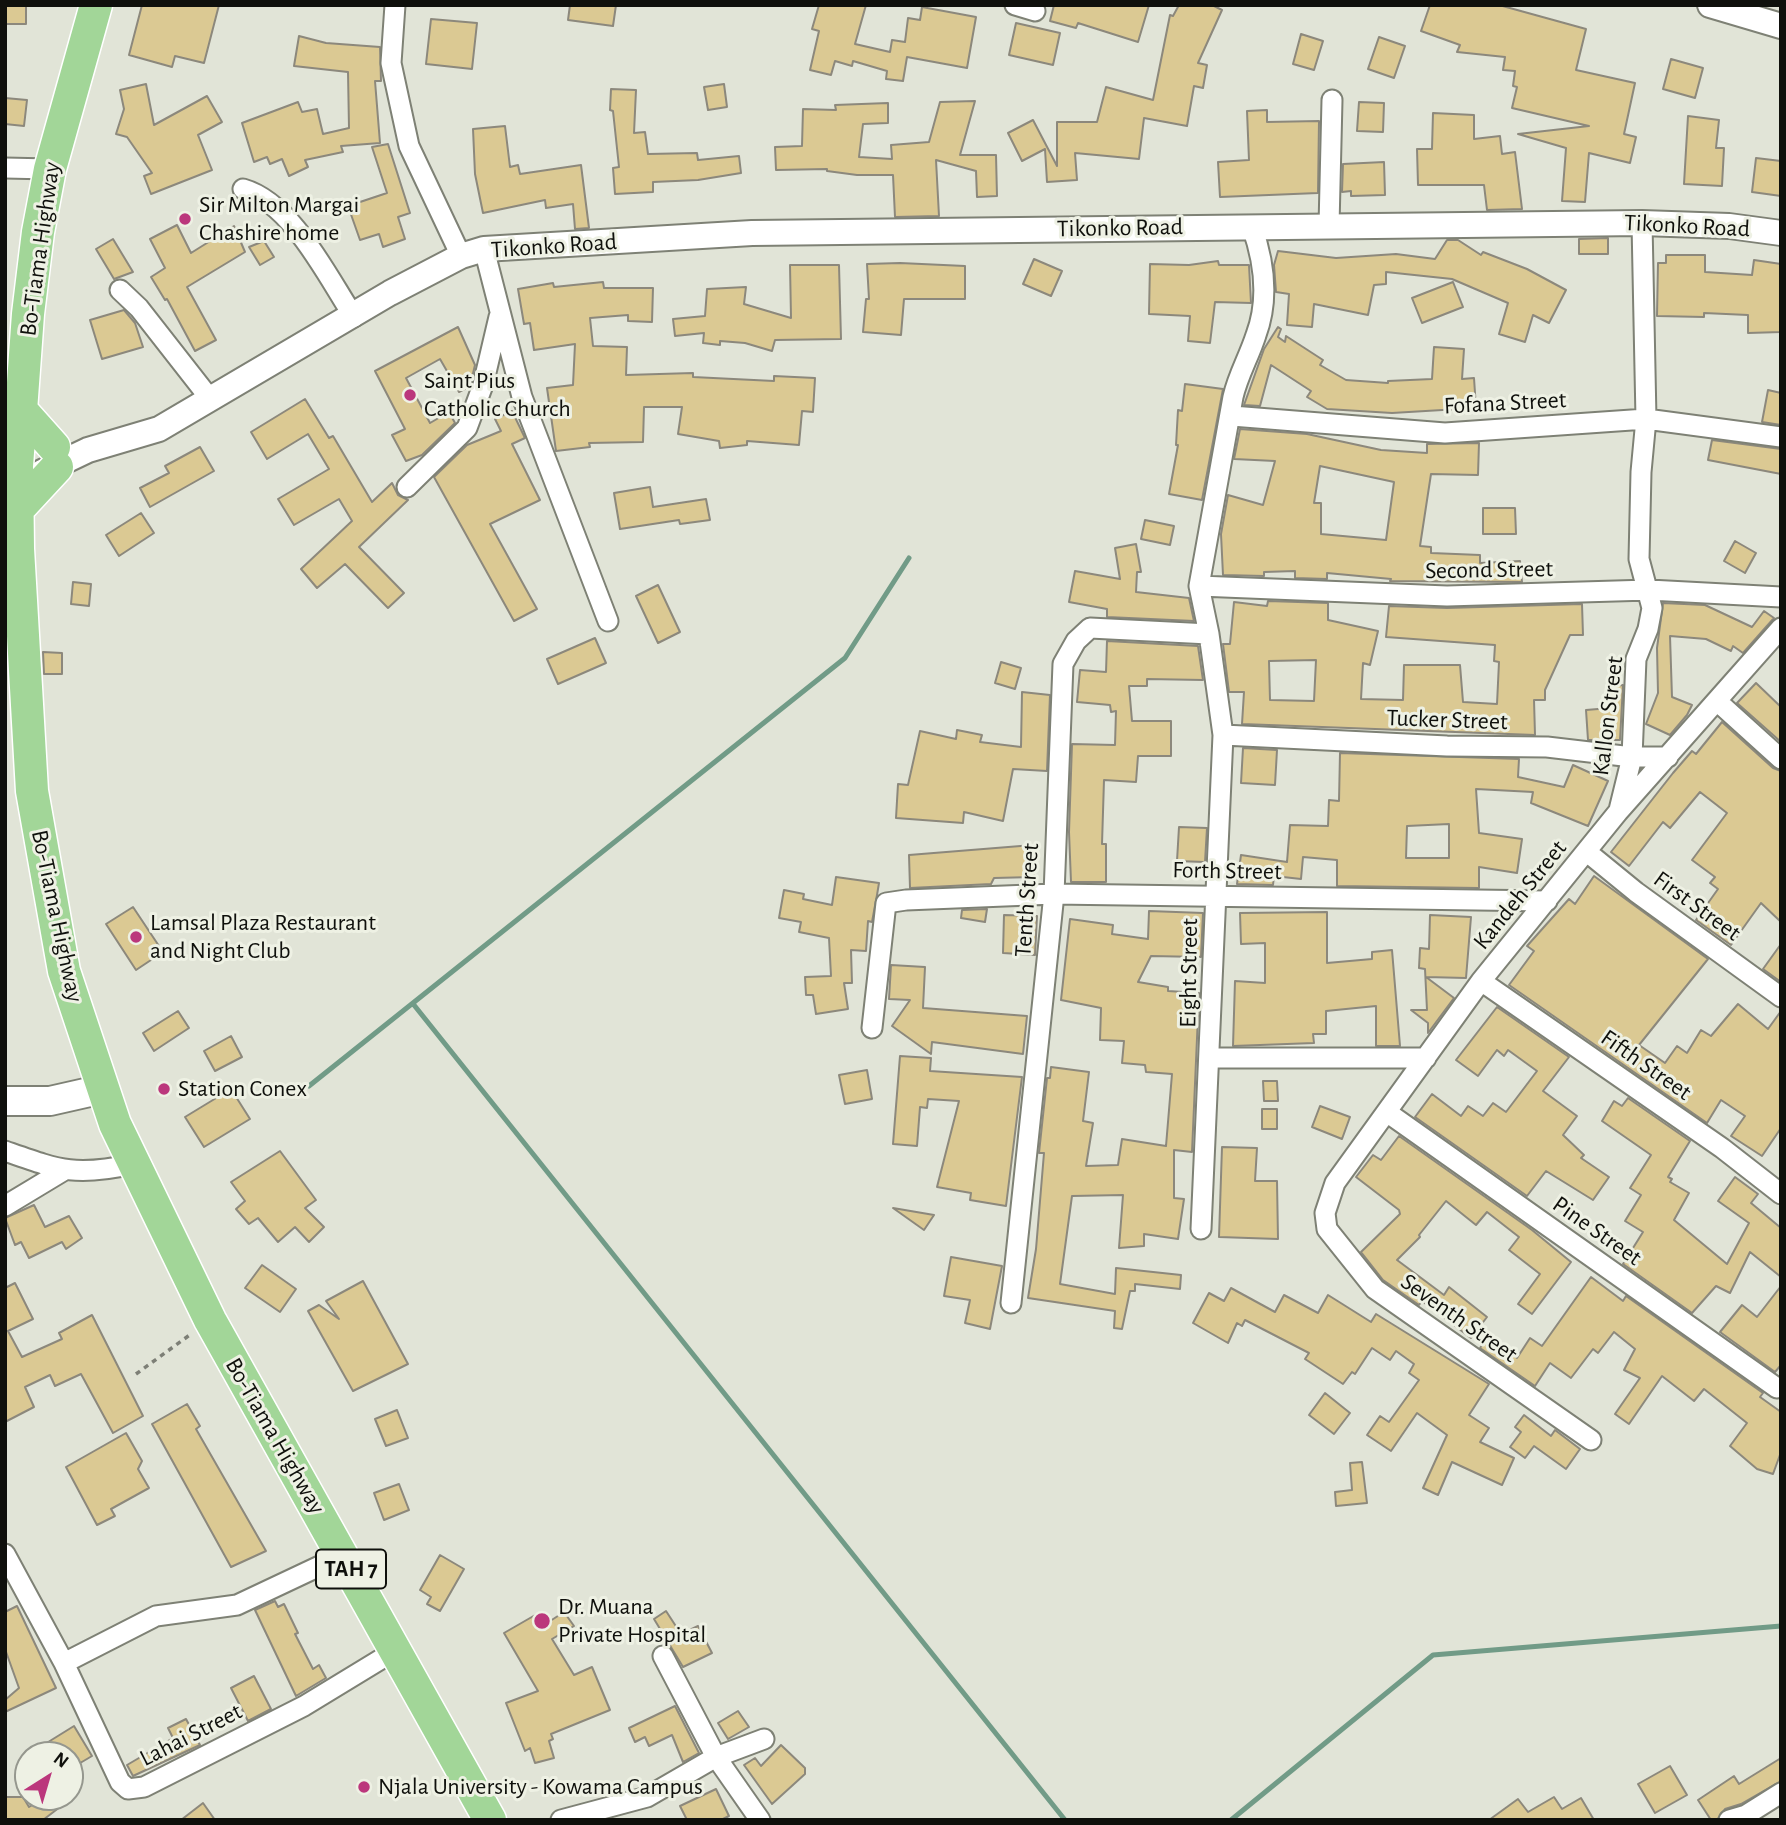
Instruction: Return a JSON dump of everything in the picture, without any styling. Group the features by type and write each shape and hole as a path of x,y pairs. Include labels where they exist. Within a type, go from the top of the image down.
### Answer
{"highway":[{"name":"Bo-Tiama Highway","path":"96,5 50,169 28,314 18,464 18,509 12,550 32,791 45,878 64,971 103,1089 133,1164 210,1320 490,1820"},
{"path":"18,509 56,457 21,410"}],"main road":[{"path":"5,1101 50,1101 103,1089"}],"street":[{"path":"395,5 391,63 409,146 472,253 499,316 522,397 608,621"},
{"path":"1014,5 1035,11"},
{"path":"1710,5 1781,26"},
{"path":"1329,226 1332,100"},
{"path":"5,169 50,169"},
{"path":"243,189 261,195 293,225 354,317"},
{"name":"Tikonko Road","path":"472,253 752,233 1642,223 1729,226 1781,233"},
{"name":"Kallon Street","path":"1618,812 1632,757 1636,659 1652,608 1639,559 1641,472 1646,419 1642,223"},
{"path":"1199,586 1239,372 1258,332 1264,275 1252,227"},
{"path":"18,464 88,450 159,429 354,317 390,293 472,253"},
{"path":"120,290 139,308 211,400"},
{"path":"407,487 467,428 483,385 499,316"},
{"name":"Fofana Street","path":"1232,416 1445,433 1646,419 1781,437"},
{"name":"Second Street","path":"1199,586 1447,596 1649,590 1781,597"},
{"name":"Eight Street","path":"1199,586 1223,735 1211,1058 1201,1229"},
{"name":"Tenth Street","path":"1011,1303 1054,894 1063,664 1076,641 1090,628 1209,635"},
{"name":"Kandeh Street","path":"1325,1213 1335,1183 1481,981 1618,812 1781,628"},
{"path":"1718,702 1781,759"},
{"name":"Tucker Street","path":"1223,735 1447,746 1547,747 1632,757 1668,757"},
{"name":"First Street","path":"1587,852 1636,892 1781,997"},
{"name":"Forth Street","path":"872,1028 886,903 1054,894 1547,901"},
{"name":"Fifth Street","path":"1481,981 1722,1148 1781,1194"},
{"path":"1211,1058 1426,1058"},
{"name":"Pine Street","path":"1388,1113 1777,1388"},
{"path":"5,1151 63,1171 100,1172 133,1164"},
{"path":"5,1206 63,1171"},
{"name":"Seventh Street","path":"1325,1213 1327,1229 1375,1289 1591,1440"},
{"name":"Lahai Street","path":"5,1554 64,1663 120,1782 134,1790 304,1706 396,1650"},
{"path":"64,1663 156,1616 237,1605 343,1555"},
{"path":"663,1656 716,1757 760,1820"},
{"path":"561,1820 647,1797 716,1757 764,1739"},
{"path":"1741,1818 1781,1793"}],"path":[{"path":"136,1374 210,1320"}],"building":[{"path":"5,5 26,5 26,24 5,24"},
{"path":"142,5 219,5 204,63 175,56 172,67 129,55"},
{"path":"570,5 616,5 613,26 568,20"},
{"path":"819,5 866,5 855,44 890,52 892,40 905,42 908,18 920,20 922,7 976,17 967,68 907,57 903,81 886,79 887,71 853,61 852,66 835,61 831,75 810,70 819,31 812,29"},
{"path":"1054,5 1149,5 1138,42 1078,23 1076,28 1050,21"},
{"path":"1179,5 1212,5 1222,10 1198,63 1207,65 1203,88 1194,86 1187,126 1144,118 1139,159 1075,153 1077,180 1047,182 1045,149 1022,161 1008,133 1033,120 1057,166 1057,122 1097,122 1106,87 1153,100 1170,15 1173,16"},
{"path":"1430,5 1499,5 1586,29 1576,70 1635,83 1624,134 1636,137 1630,163 1589,153 1585,202 1562,201 1566,148 1518,134 1589,126 1512,108 1517,87 1513,86 1515,71 1503,70 1505,57 1457,52 1460,45 1421,31"},
{"path":"431,19 477,23 472,69 426,64"},
{"path":"1016,23 1060,33 1053,65 1009,55"},
{"path":"1301,34 1323,41 1314,70 1293,64"},
{"path":"299,36 326,43 380,47 381,81 375,81 380,143 341,146 343,152 305,160 308,167 289,176 282,159 270,164 267,157 254,162 242,123 298,102 302,112 317,109 323,134 349,128 348,72 294,66"},
{"path":"1379,37 1405,46 1394,78 1368,69"},
{"path":"1671,59 1703,68 1695,98 1663,89"},
{"path":"146,84 154,125 207,96 222,122 198,135 212,170 151,194 144,176 152,173 127,137 116,134 124,109 120,90"},
{"path":"724,84 727,107 708,110 704,87"},
{"path":"611,89 636,90 634,133 645,132 648,154 697,153 698,160 739,156 741,173 698,180 653,182 653,192 615,194 613,168 619,167 613,111 610,110"},
{"path":"5,98 27,100 24,126 5,124"},
{"path":"975,101 960,155 996,155 997,196 977,197 976,171 936,160 939,216 895,217 893,175 857,175 827,169 776,170 775,147 802,146 803,109 836,110 835,105 888,103 888,123 863,124 859,157 892,159 891,145 929,142 940,102"},
{"path":"1359,102 1384,103 1383,132 1357,131"},
{"path":"1267,110 1267,122 1319,121 1318,193 1220,197 1218,162 1249,160 1247,111"},
{"path":"1433,113 1474,115 1474,139 1500,136 1502,154 1515,152 1522,209 1487,210 1484,185 1418,185 1417,149 1432,149"},
{"path":"1688,116 1719,120 1716,148 1724,148 1722,186 1684,184"},
{"path":"505,126 510,167 518,165 520,174 581,165 589,228 575,229 573,204 546,208 545,200 483,213 475,174 473,129"},
{"path":"388,144 410,213 398,217 405,239 383,247 379,234 360,240 348,206 387,193 372,147"},
{"path":"1756,158 1781,161 1781,196 1752,192"},
{"path":"1384,162 1385,195 1351,196 1351,191 1342,192 1343,164"},
{"path":"177,225 191,253 234,226 245,252 187,287 216,340 195,351 167,299 165,300 151,277 165,268 150,239"},
{"path":"1608,238 1608,254 1579,254 1579,239"},
{"path":"113,239 133,272 114,279 96,249"},
{"path":"1447,240 1458,240 1481,255 1483,252 1527,269 1566,290 1549,323 1533,315 1525,342 1499,334 1508,303 1452,279 1386,272 1386,284 1374,285 1368,315 1314,304 1312,327 1287,325 1289,294 1276,292 1274,265 1278,251 1336,258 1396,254 1435,259"},
{"path":"264,241 274,257 260,265 249,247"},
{"path":"1666,255 1705,255 1705,272 1752,275 1754,260 1781,264 1781,332 1748,333 1748,315 1704,313 1704,317 1657,316 1658,263 1666,263"},
{"path":"1034,259 1062,271 1051,296 1023,284"},
{"path":"1218,261 1219,265 1249,265 1251,303 1215,302 1210,343 1188,341 1190,316 1149,314 1150,264 1189,265"},
{"path":"867,264 965,266 965,299 904,299 901,335 863,332 866,299 869,299"},
{"path":"790,265 839,265 841,339 775,340 772,351 745,343 703,343 704,333 675,336 673,319 705,316 707,289 746,287 744,304 791,318"},
{"path":"603,282 604,288 653,288 652,322 628,321 628,315 590,318 593,346 627,347 626,375 693,373 693,377 774,381 774,376 815,378 813,412 802,411 799,445 747,441 747,445 720,448 719,441 678,434 682,407 644,407 643,442 589,443 590,447 556,451 547,388 573,385 575,344 534,350 530,323 524,324 518,289 553,283 554,287"},
{"path":"1453,282 1463,307 1422,323 1412,298"},
{"path":"124,310 135,323 143,347 102,359 90,320"},
{"path":"458,327 475,365 470,386 459,392 440,359 406,378 430,423 449,412 455,423 422,455 406,461 392,435 405,429 375,371"},
{"path":"1278,327 1281,329 1278,337 1285,342 1286,336 1323,360 1320,365 1346,380 1388,383 1432,379 1434,347 1464,349 1462,379 1474,378 1476,408 1392,413 1327,409 1307,397 1311,391 1271,365 1260,406 1244,405 1264,349"},
{"path":"1185,384 1223,389 1202,500 1169,494 1178,445 1178,410 1182,411"},
{"path":"1768,390 1781,393 1781,425 1762,422"},
{"path":"305,399 329,438 333,436 372,502 392,483 398,495 408,500 359,547 404,593 388,608 345,564 317,588 301,569 352,521 339,499 294,525 278,499 329,469 308,434 267,459 251,432"},
{"path":"512,411 525,438 512,444 540,500 490,524 537,609 514,621 434,477 467,445 501,431 495,419"},
{"path":"1240,429 1307,434 1381,450 1427,453 1427,444 1479,443 1478,475 1431,474 1420,546 1431,547 1431,553 1480,555 1480,563 1520,561 1522,582 1390,581 1391,579 1327,573 1327,579 1295,578 1295,571 1264,572 1264,576 1223,575 1221,534 1228,495 1263,505 1275,461 1234,459","holes":["1320,466 1394,482 1386,540 1321,534 1321,503 1314,503"]},
{"path":"1712,440 1781,449 1781,474 1708,460"},
{"path":"200,447 214,471 150,507 140,488 169,473 165,466"},
{"path":"650,487 653,507 706,499 710,520 680,524 679,520 620,529 614,493"},
{"path":"1483,508 1515,508 1516,534 1483,534"},
{"path":"141,513 154,533 119,556 106,535"},
{"path":"1145,520 1174,526 1170,545 1141,539"},
{"path":"1735,541 1756,553 1745,573 1724,561"},
{"path":"1136,544 1141,572 1137,572 1136,592 1189,598 1194,621 1107,617 1107,609 1069,602 1075,571 1120,579 1115,548"},
{"path":"73,582 91,584 89,606 71,604"},
{"path":"658,585 680,632 658,643 636,596"},
{"path":"1268,601 1328,603 1328,620 1378,631 1370,665 1363,663 1361,699 1403,700 1404,665 1460,665 1463,702 1497,704 1499,662 1494,661 1495,645 1386,637 1389,606 1447,608 1582,604 1583,635 1570,635 1545,690 1545,700 1534,700 1535,735 1242,724 1244,692 1229,692 1223,644 1230,644 1234,602 1267,606","holes":["1316,660 1314,701 1270,700 1269,661"]},
{"path":"1663,603 1705,605 1752,627 1764,611 1774,618 1743,653 1733,646 1731,651 1706,639 1670,636 1672,697 1692,705 1670,735 1646,724 1658,693 1657,648"},
{"path":"595,638 606,663 558,684 547,659"},
{"path":"1107,641 1198,646 1203,680 1147,679 1147,686 1129,686 1132,721 1171,721 1171,756 1138,756 1136,782 1104,780 1102,844 1106,844 1106,882 1071,882 1069,832 1072,744 1115,745 1116,711 1111,712 1110,705 1077,702 1080,670 1106,672"},
{"path":"43,652 62,653 62,674 44,674"},
{"path":"1001,662 1021,668 1015,689 995,683"},
{"path":"1756,683 1781,707 1781,742 1737,703"},
{"path":"1623,685 1620,740 1588,740 1586,710 1610,708 1609,686"},
{"path":"1022,692 1050,695 1047,771 1013,769 1003,821 964,812 963,823 896,818 898,784 908,785 920,731 956,739 957,730 982,735 980,742 1021,747"},
{"path":"1722,722 1773,768 1781,771 1781,922 1761,903 1731,945 1696,920 1718,889 1710,883 1715,877 1692,860 1727,813 1700,792 1670,828 1663,822 1629,866 1611,852 1673,773 1692,751 1696,754"},
{"path":"1243,748 1277,750 1275,785 1241,783"},
{"path":"1340,753 1519,759 1518,777 1564,787 1573,765 1608,781 1588,826 1531,803 1533,792 1476,789 1479,833 1522,839 1517,873 1479,867 1479,888 1337,886 1337,860 1303,857 1301,879 1274,876 1273,885 1237,884 1241,855 1287,862 1290,825 1328,826 1329,800 1339,801","holes":["1449,824 1449,858 1406,858 1407,826"]},
{"path":"1179,827 1207,828 1205,862 1177,861"},
{"path":"1033,845 1034,877 994,878 991,884 910,888 909,855"},
{"path":"1594,876 1708,959 1639,1045 1665,1063 1677,1046 1687,1053 1701,1030 1711,1036 1738,1004 1768,1029 1781,1011 1781,1128 1762,1156 1731,1136 1745,1116 1721,1100 1707,1123 1509,985 1534,951 1527,946 1569,899 1575,904"},
{"path":"836,877 879,883 872,922 868,921 866,951 851,950 852,983 844,983 848,1009 816,1014 813,995 806,995 805,977 831,976 829,938 799,932 801,922 779,918 784,890 804,894 803,899 832,905"},
{"path":"133,907 163,952 136,970 106,924"},
{"path":"987,909 985,922 961,918 962,910"},
{"path":"1149,911 1203,913 1201,957 1151,956 1138,982 1168,987 1168,991 1199,993 1192,1152 1174,1150 1174,1198 1184,1199 1178,1239 1144,1234 1144,1246 1119,1248 1123,1195 1072,1196 1060,1284 1115,1294 1116,1268 1181,1275 1180,1289 1135,1284 1135,1291 1130,1291 1122,1329 1114,1328 1115,1311 1028,1298 1036,1249 1044,1153 1039,1153 1047,1078 1050,1078 1051,1067 1089,1072 1083,1121 1093,1123 1086,1166 1118,1165 1122,1139 1166,1146 1172,1074 1146,1072 1145,1065 1122,1063 1124,1041 1100,1040 1101,1008 1061,1000 1070,919 1113,925 1112,934 1148,939"},
{"path":"1327,912 1327,963 1372,959 1372,952 1392,950 1400,1046 1376,1046 1376,1006 1326,1011 1326,1034 1313,1034 1314,1043 1233,1046 1235,981 1265,983 1265,943 1241,944 1240,913"},
{"path":"1004,915 1037,916 1035,955 1003,953"},
{"path":"1430,915 1471,917 1466,978 1426,977 1454,998 1428,1033 1428,1023 1411,1010 1427,1010 1425,969 1419,968 1420,948 1429,949"},
{"path":"1781,944 1781,982 1763,969"},
{"path":"891,965 925,967 923,1008 1027,1016 1023,1054 932,1042 931,1054 892,1026 910,1000 889,999"},
{"path":"1497,1007 1569,1057 1543,1091 1577,1116 1563,1135 1584,1155 1581,1158 1609,1177 1593,1200 1546,1171 1527,1196 1415,1117 1432,1094 1461,1116 1468,1106 1483,1116 1493,1103 1506,1112 1537,1071 1508,1050 1504,1056 1497,1050 1478,1076 1456,1060"},
{"path":"178,1011 189,1028 154,1051 143,1033"},
{"path":"231,1036 242,1057 215,1071 204,1051"},
{"path":"900,1056 931,1058 930,1071 1022,1077 1006,1206 970,1200 971,1193 937,1187 959,1101 928,1099 927,1108 920,1107 917,1146 893,1144"},
{"path":"867,1070 872,1099 845,1104 839,1075"},
{"path":"1263,1081 1277,1081 1278,1101 1264,1101"},
{"path":"231,1089 250,1119 204,1147 185,1117"},
{"path":"1628,1098 1690,1141 1668,1177 1672,1179 1670,1182 1689,1193 1674,1220 1727,1264 1749,1223 1718,1201 1735,1177 1758,1194 1751,1203 1781,1228 1781,1277 1750,1252 1730,1293 1716,1286 1692,1313 1623,1264 1643,1232 1625,1221 1641,1195 1630,1188 1651,1155 1602,1121 1614,1101 1622,1106"},
{"path":"1320,1106 1350,1117 1342,1139 1312,1127"},
{"path":"1262,1109 1277,1109 1277,1129 1262,1129"},
{"path":"1399,1136 1532,1230 1571,1262 1532,1314 1518,1304 1540,1274 1509,1250 1519,1237 1487,1212 1476,1225 1446,1201 1420,1237 1397,1260 1444,1295 1449,1287 1487,1317 1471,1338 1422,1301 1419,1305 1383,1280 1361,1252 1400,1214 1399,1210 1356,1177 1373,1155 1381,1160"},
{"path":"1222,1147 1257,1148 1255,1181 1277,1181 1278,1239 1219,1237"},
{"path":"280,1151 316,1200 305,1208 324,1227 309,1242 295,1227 278,1242 258,1218 249,1224 236,1209 245,1201 231,1182"},
{"path":"34,1205 45,1227 69,1216 82,1238 66,1249 62,1242 29,1258 21,1242 15,1245 5,1218"},
{"path":"893,1208 934,1215 924,1230"},
{"path":"951,1257 1002,1266 990,1329 965,1323 970,1300 944,1296"},
{"path":"262,1265 296,1289 280,1312 245,1288"},
{"path":"1591,1277 1623,1301 1626,1296 1763,1393 1760,1397 1781,1412 1781,1452 1773,1474 1757,1469 1730,1446 1747,1423 1704,1389 1694,1401 1662,1376 1629,1424 1615,1414 1640,1378 1624,1370 1635,1349 1614,1332 1598,1353 1593,1349 1571,1378 1550,1363 1535,1386 1480,1348 1489,1336 1517,1358 1530,1338 1542,1346"},
{"path":"363,1281 408,1364 353,1391 308,1311 319,1305 339,1319 326,1301"},
{"path":"15,1283 33,1319 8,1331 22,1357 62,1339 59,1333 92,1315 143,1416 113,1433 81,1374 55,1386 50,1375 25,1387 34,1407 5,1422 5,1288"},
{"path":"1781,1286 1781,1365 1775,1372 1720,1332 1742,1305 1757,1317"},
{"path":"1231,1288 1275,1312 1284,1295 1318,1313 1328,1295 1371,1322 1376,1314 1489,1384 1469,1415 1489,1428 1480,1442 1514,1458 1502,1485 1452,1462 1438,1495 1423,1488 1447,1435 1417,1413 1391,1451 1367,1435 1380,1416 1389,1422 1419,1380 1409,1373 1414,1364 1396,1351 1390,1360 1372,1348 1355,1374 1352,1372 1343,1384 1305,1359 1309,1353 1245,1320 1242,1326 1237,1323 1228,1343 1193,1323 1209,1293 1224,1301"},
{"path":"1325,1393 1350,1413 1334,1434 1309,1415"},
{"path":"187,1404 200,1426 196,1429 266,1551 231,1567 152,1424"},
{"path":"397,1410 408,1438 386,1446 375,1419"},
{"path":"1524,1415 1551,1436 1555,1430 1580,1449 1566,1469 1534,1446 1525,1458 1510,1447 1521,1432 1515,1427"},
{"path":"126,1433 142,1461 138,1469 149,1488 111,1509 115,1516 97,1525 66,1467"},
{"path":"1362,1462 1367,1503 1336,1506 1335,1492 1352,1490 1350,1463"},
{"path":"399,1484 409,1510 384,1520 374,1493"},
{"path":"440,1555 464,1569 440,1611 427,1604 431,1597 420,1590"},
{"path":"275,1601 278,1607 284,1604 298,1633 295,1634 313,1669 319,1665 326,1678 296,1696 255,1610"},
{"path":"17,1606 56,1688 5,1712 5,1700 19,1688 5,1649 5,1612"},
{"path":"666,1611 681,1634 698,1626 712,1653 683,1667 654,1619"},
{"path":"564,1612 574,1626 552,1639 574,1675 592,1667 610,1710 551,1734 553,1739 549,1741 554,1758 535,1763 530,1748 525,1751 506,1703 538,1691 504,1633 537,1614 544,1625"},
{"path":"254,1676 271,1709 248,1721 231,1688"},
{"path":"675,1706 699,1753 683,1762 672,1735 649,1746 645,1737 635,1742 629,1728"},
{"path":"738,1711 749,1727 728,1739 718,1723"},
{"path":"186,1719 200,1745 133,1776 127,1765 173,1738 168,1728"},
{"path":"74,1726 83,1741 50,1741"},
{"path":"84,1743 92,1756 84,1761"},
{"path":"781,1745 805,1768 805,1774 772,1804 744,1765 755,1758 761,1766"},
{"path":"1781,1758 1781,1781 1741,1804 1725,1809 1717,1820 1711,1820 1698,1800 1734,1776 1739,1784"},
{"path":"1670,1766 1687,1795 1655,1813 1638,1784"},
{"path":"716,1789 729,1816 721,1820 687,1820 680,1806"},
{"path":"5,1797 14,1797 14,1811 55,1811 43,1820 5,1820"},
{"path":"1554,1797 1562,1809 1581,1798 1594,1820 1489,1820 1518,1799 1528,1812"},
{"path":"203,1803 215,1820 181,1820"}],"waterway":[{"path":"309,1086 845,658 909,558"},
{"path":"414,1005 1065,1820"},
{"path":"1231,1820 1433,1655 1781,1626"}],"place":[{"name":"Sir Milton Margai Chashire home","path":"185,219"},
{"name":"Saint Pius Catholic Church","path":"410,395"},
{"name":"Lamsal Plaza Restaurant and Night Club","path":"136,937"},
{"name":"Station Conex","path":"164,1089"},
{"name":"Dr. Muana Private Hospital","path":"542,1621"},
{"name":"Njala University - Kowama Campus","path":"364,1787"}]}
